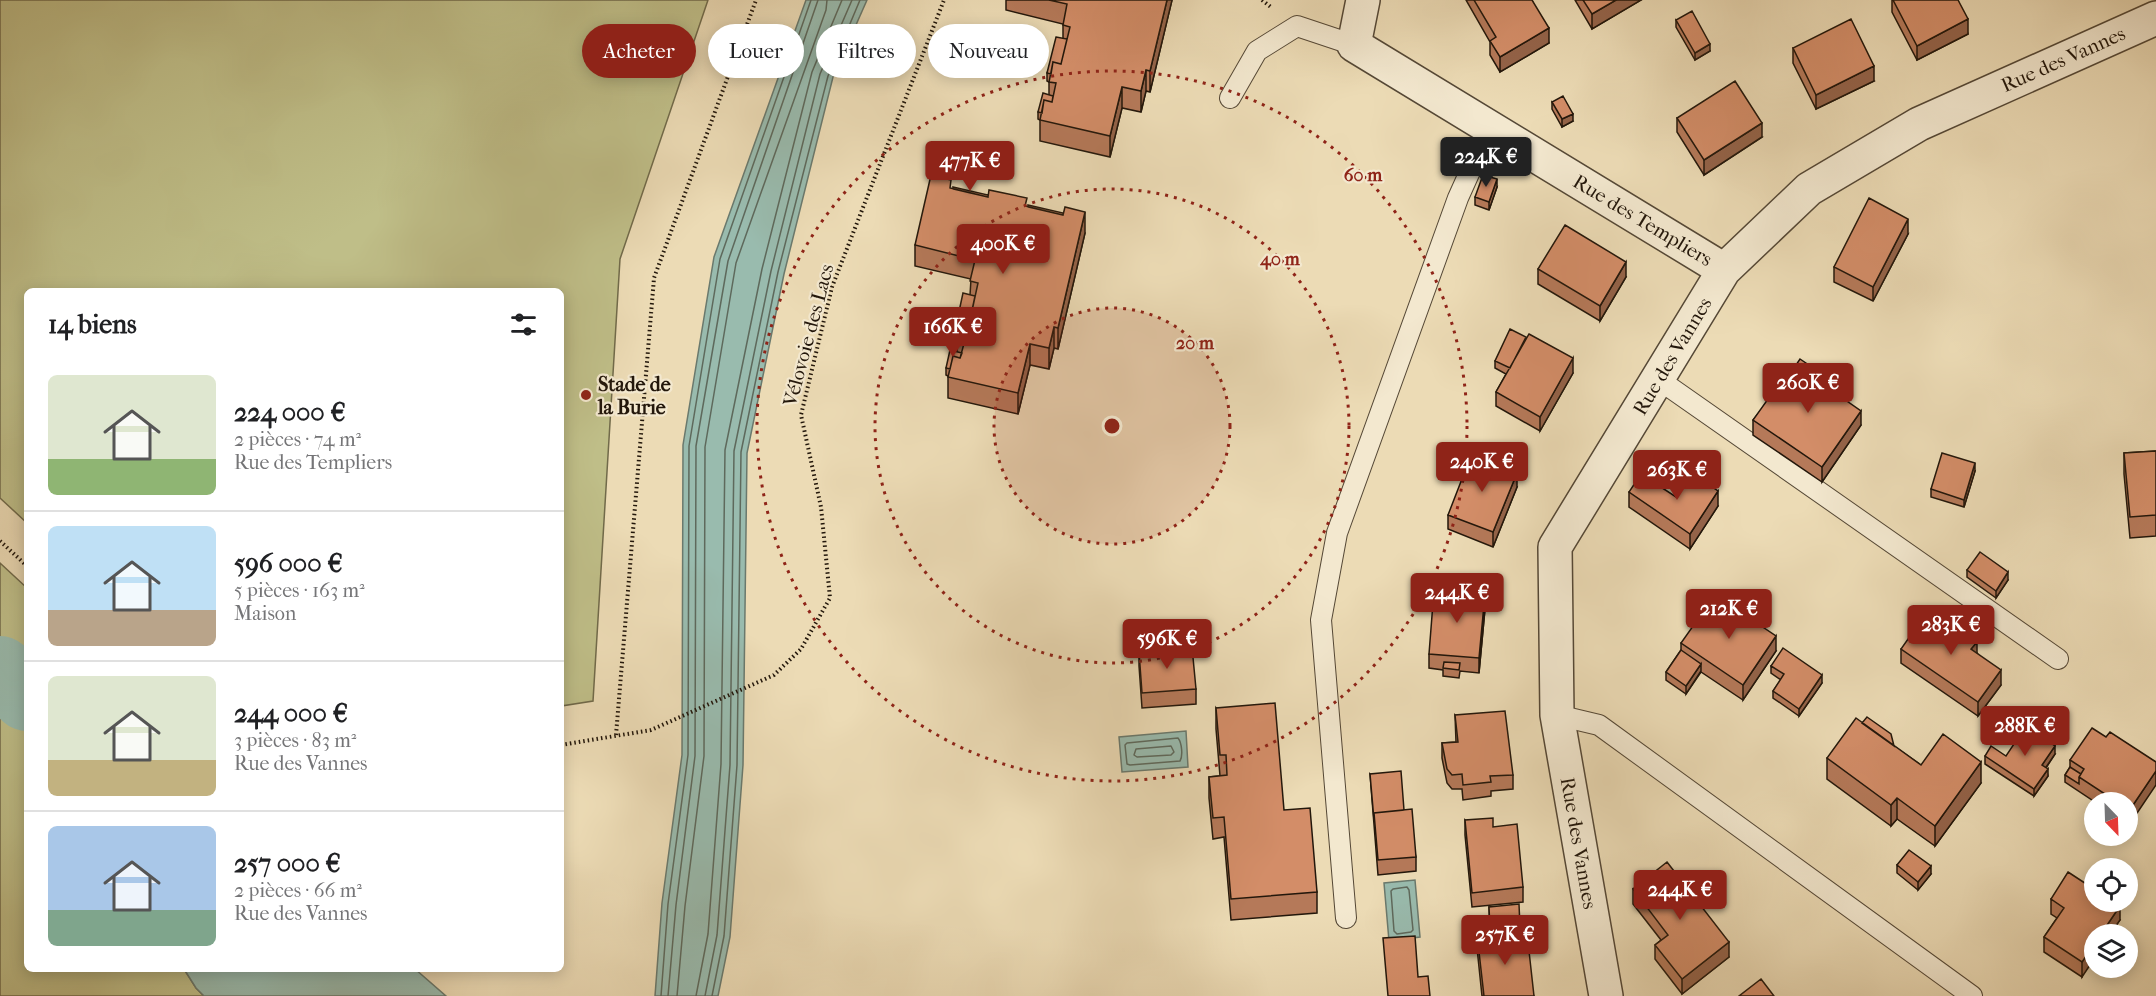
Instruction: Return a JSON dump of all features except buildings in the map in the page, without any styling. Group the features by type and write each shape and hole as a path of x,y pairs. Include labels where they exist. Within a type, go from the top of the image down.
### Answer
{"street":[{"path":"1354,45 1363,0"},
{"name":"Rue des Vannes","path":"1606,996 1557,716 1555,548 1725,270 1809,189 1930,119 2156,18"},
{"name":"Rue des Templiers","path":"1354,45 1725,270"}],"lane":[{"path":"1230,98 1257,51 1297,26 1354,45"},
{"path":"1346,918 1321,620 1337,533 1458,198 1490,127"},
{"path":"1658,379 2058,659"},
{"path":"1557,716 1599,725 1972,996"}],"path":[{"path":"564,745 616,736 654,278 756,0"},
{"name":"Vélovoie des Lacs","path":"616,736 651,730 774,675 801,649 830,598 821,507 801,415 832,287 944,0"},
{"path":"0,541 24,563"}],"shaded area":[{"name":"Stade de la Burie","path":"0,0 708,0 696,35 696,24 582,24 582,78 681,78 620,259 593,701 564,706 564,288 24,288 24,520 0,498"},
{"path":"0,563 24,585 24,676 0,654"},
{"path":"0,695 24,723 24,972 186,972 204,996 0,996"}],"water":[{"path":"806,0 867,0 856,24 816,24 816,78 833,78 784,274 747,453 743,765 730,937 718,996 655,996 662,903 682,755 683,445 714,257 778,78 804,78 804,24 797,24"},
{"path":"1186,731 1188,767 1122,772 1119,737"},
{"path":"1415,880 1420,937 1389,941 1384,883"},
{"path":"186,972 418,972 446,996 204,996"}],"waterway":[{"path":"0,671 24,693"}],"place":[{"name":"Stade de la Burie","path":"586,395"}]}
